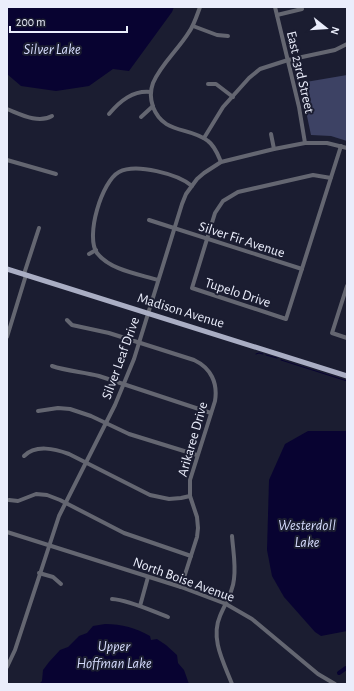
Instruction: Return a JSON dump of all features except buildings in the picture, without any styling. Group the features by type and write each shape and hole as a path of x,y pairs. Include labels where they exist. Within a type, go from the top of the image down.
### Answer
{"main road":[{"name":"Madison Avenue","path":"7,269 347,376"}],"street":[{"path":"200,7 189,33 170,56 156,78 151,92 151,102 158,116 166,124 173,128 204,138 215,148 222,162"},
{"name":"East 23rd Street","path":"275,7 300,113 305,142"},
{"path":"277,15 302,9"},
{"path":"193,26 217,35 228,36"},
{"path":"204,138 217,115 260,69 288,60 335,50 347,44"},
{"path":"208,84 216,84 233,97"},
{"path":"109,114 130,95 140,92 151,92"},
{"path":"141,117 153,106"},
{"path":"7,109 35,119 47,119 52,116"},
{"path":"271,134 274,148"},
{"name":"Silver Leaf Drive","path":"7,667 15,650 56,524 124,384 139,342 182,204 192,186 204,173 222,162 274,148 305,142 327,143 347,148"},
{"name":"Tupelo Drive","path":"331,178 313,175 238,192 223,201 215,213 192,288 286,319 331,178 341,146"},
{"path":"7,160 56,174"},
{"path":"158,280 114,266 105,261 96,250 93,239 94,227 103,194 112,178 120,172 134,168 149,169 182,180 192,186"},
{"name":"Silver Fir Avenue","path":"148,220 302,269"},
{"path":"7,337 39,228"},
{"path":"89,254 96,250"},
{"path":"347,287 332,333 347,338"},
{"name":"Arikaree Drive","path":"67,320 72,325 109,333 198,362 214,374 216,395 190,480 190,496 198,524 197,537 181,587"},
{"path":"52,366 61,370 83,372 99,376 211,413"},
{"path":"38,411 70,408 91,416 128,434 197,455"},
{"path":"24,456 30,450 50,449 69,454 150,495 169,499 190,496"},
{"path":"9,500 18,501 32,495 43,495 65,503 124,533 191,556"},
{"name":"North Boise Avenue","path":"7,532 181,587 226,604 252,619 318,674 335,684"},
{"path":"232,536 234,580 218,622 216,638 232,684"},
{"path":"39,573 53,577 61,584"},
{"path":"140,606 148,577"},
{"path":"112,599 140,606 168,617"}],"shaded area":[{"path":"347,75 347,141 331,136 311,135 300,83"}],"water":[{"name":"Silver Lake","path":"7,7 174,7 172,12 129,71 113,69 89,86 56,91 21,86 7,74"},
{"name":"Westerdoll Lake","path":"308,431 347,431 347,631 321,636 315,632 284,597 272,576 267,550 269,480 285,444"},
{"name":"Upper Hoffman Lake","path":"105,624 134,629 150,636 151,640 157,639 166,645 177,655 178,663 184,670 189,684 39,684 42,681 43,670 60,650 68,647 79,636 87,633 93,626"}],"waterway":[{"path":"256,354 263,354"},
{"path":"266,355 277,358"},
{"path":"281,360 347,381"},
{"path":"339,673 346,668"}]}
